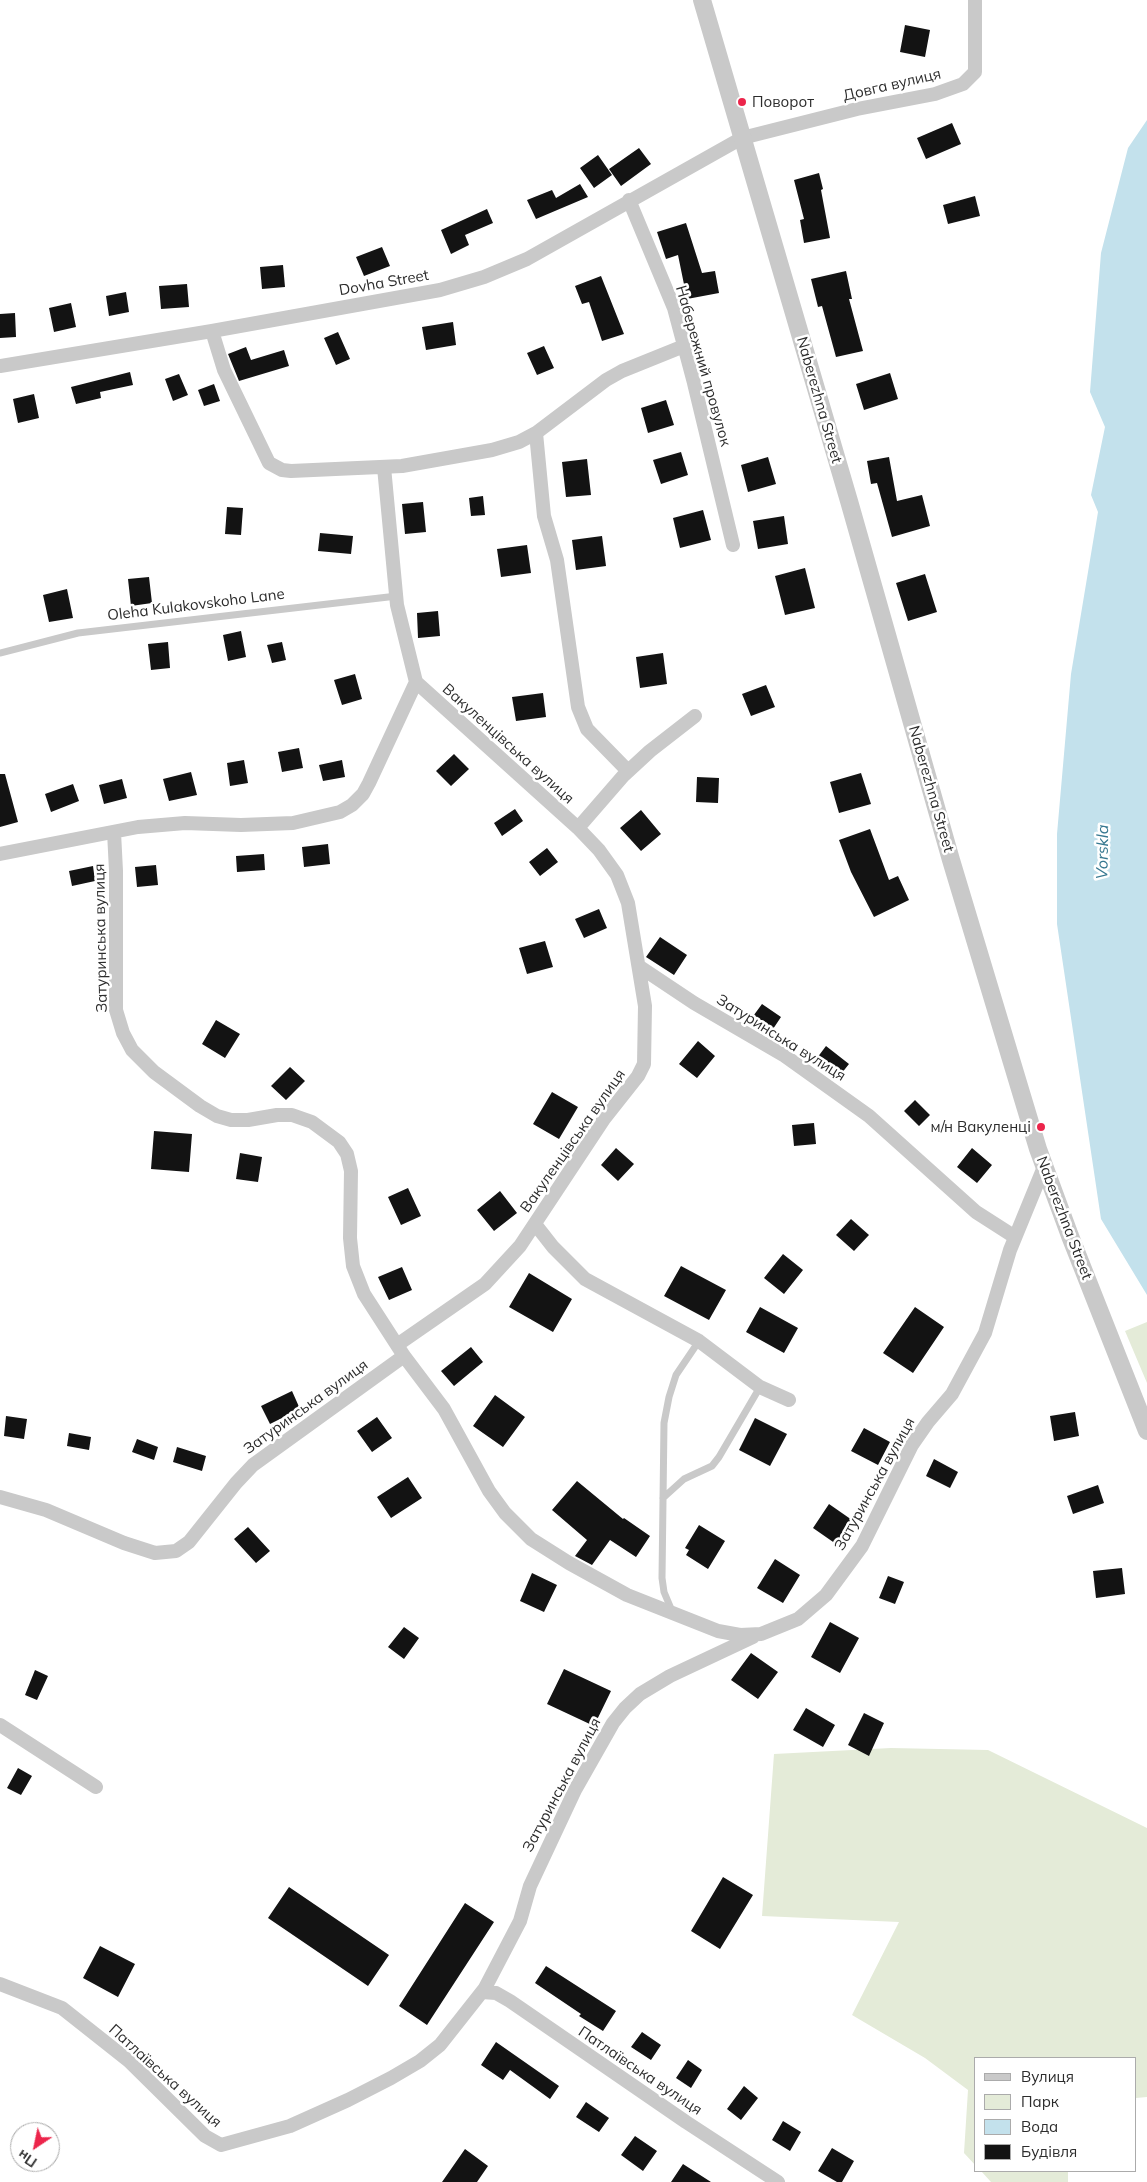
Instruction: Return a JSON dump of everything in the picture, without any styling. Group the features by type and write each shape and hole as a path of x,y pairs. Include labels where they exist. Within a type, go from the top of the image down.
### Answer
{"street":[{"name":"Naberezhna Street","path":"702,0 951,860 1044,1167 1147,1430"},
{"name":"Довга вулиця","path":"742,138 857,109 934,94 964,84 975,72 975,0"},
{"name":"Dovha Street","path":"0,366 212,331 464,284 527,259 742,138"},
{"name":"Набережний провулок","path":"630,200 674,308 733,544"},
{"path":"212,331 224,370 269,463 282,470 291,471 402,466 492,450 519,442 536,433 606,380 622,371 684,346"},
{"path":"536,433 544,516 557,560 578,707 587,729 628,771"},
{"path":"0,854 138,827 184,823 293,823 340,812 352,805 366,789 416,682 397,596 384,467"},
{"name":"Вакуленцівська вулиця","path":"400,1351 485,1284 520,1246 604,1119 638,1076 644,1064 646,1006 628,903 617,875 599,850 578,828 416,682"},
{"path":"578,828 628,771 695,716"},
{"name":"Затуринська вулиця","path":"114,832 116,871 116,1010 123,1033 132,1050 154,1072 200,1106 217,1116 231,1120 248,1120 278,1115 292,1115 312,1122 339,1142 347,1154 351,1171 350,1238 353,1266 364,1294 400,1351 444,1409 499,1506 531,1539 569,1563 627,1595 718,1630 740,1635 761,1634"},
{"name":"Затуринська вулиця","path":"640,967 694,1003 785,1056 869,1116 976,1212 1015,1237"},
{"name":"Затуринська вулиця","path":"530,1886 575,1790 613,1723 625,1708 640,1694 670,1676 726,1648 798,1619 826,1595 862,1546 912,1445 928,1422 952,1394 985,1332 1015,1237 1044,1167"},
{"path":"534,1224 553,1247 585,1279 699,1341 760,1387 789,1400"},
{"name":"Затуринська вулиця","path":"0,1497 46,1510 124,1543 155,1553 176,1551 189,1542 236,1483 253,1465 400,1351"},
{"path":"0,1725 96,1786"},
{"name":"Патлаївська вулиця","path":"0,1984 62,2008 129,2061 204,2136 221,2145 290,2126 348,2100 391,2078 420,2060 440,2044 482,1992 520,1921 530,1886"},
{"name":"Патлаївська вулиця","path":"482,1992 496,1993 510,2001 686,2122 778,2182"}],"lane":[{"name":"Oleha Kulakovskoho Lane","path":"0,654 78,633 397,596"},
{"path":"672,1611 664,1592 662,1578 664,1423 676,1375 699,1341"},
{"path":"663,1498 684,1479 712,1466 760,1387"}],"green space":[{"path":"1147,1322 1147,1383 1125,1331"},
{"path":"891,1748 988,1750 1147,1828 1147,2097 1137,2098 1137,2057 974,2057 974,2164 964,2153 968,2090 925,2058 852,2015 899,1922 762,1916 774,1754"},
{"path":"982,2172 1068,2172 1068,2182 991,2182"}],"water":[{"name":"Vorskla","path":"1147,120 1147,1295 1101,1219 1057,924 1057,834 1071,674 1098,512 1091,495 1105,427 1090,392 1101,253 1128,148"}],"building":[{"path":"905,25 930,30 925,57 900,52"},
{"path":"952,123 961,144 926,159 917,138"},
{"path":"639,148 651,164 621,186 609,169"},
{"path":"598,155 612,175 594,188 580,168"},
{"path":"819,173 830,238 804,243 800,220 804,219 794,180"},
{"path":"580,184 588,197 536,219 527,200 552,190 556,198"},
{"path":"975,196 980,216 948,224 943,205"},
{"path":"487,209 493,223 465,235 469,245 451,254 441,230"},
{"path":"686,223 702,273 715,271 719,293 687,299 678,255 666,259 657,232"},
{"path":"382,247 390,266 364,276 356,257"},
{"path":"283,265 285,287 262,289 260,267"},
{"path":"846,271 852,299 849,299 863,351 836,357 822,306 818,307 811,279"},
{"path":"601,276 624,334 602,341 589,302 582,304 575,286"},
{"path":"187,284 189,307 161,309 159,286"},
{"path":"126,292 129,312 109,316 106,296"},
{"path":"71,303 76,327 54,332 49,308"},
{"path":"15,313 16,337 0,338 0,314"},
{"path":"453,322 456,345 426,350 422,327"},
{"path":"338,332 350,359 336,365 324,338"},
{"path":"544,346 554,368 537,375 527,353"},
{"path":"246,347 251,360 284,350 289,366 239,381 228,354"},
{"path":"130,372 133,385 100,392 101,398 76,404 71,387"},
{"path":"890,373 898,399 864,410 856,384"},
{"path":"179,374 188,395 173,401 165,379"},
{"path":"214,384 220,401 204,406 198,390"},
{"path":"34,394 39,418 18,423 13,399"},
{"path":"666,400 674,425 648,433 641,408"},
{"path":"681,452 688,475 661,484 653,460"},
{"path":"768,457 776,484 748,492 741,465"},
{"path":"889,457 897,501 922,495 930,526 892,537 877,483 871,484 867,461"},
{"path":"587,459 591,495 566,497 562,462"},
{"path":"483,496 485,515 471,516 469,498"},
{"path":"423,502 426,532 405,534 402,504"},
{"path":"227,507 243,508 241,535 225,534"},
{"path":"703,510 711,540 680,548 673,518"},
{"path":"784,516 788,544 758,549 753,521"},
{"path":"320,533 353,536 351,554 318,551"},
{"path":"602,536 606,566 576,570 572,540"},
{"path":"527,545 531,573 501,577 497,549"},
{"path":"805,568 815,608 785,615 775,576"},
{"path":"925,574 937,612 908,621 896,583"},
{"path":"149,577 152,603 131,606 128,579"},
{"path":"67,589 73,618 49,622 43,595"},
{"path":"438,611 440,636 418,638 417,613"},
{"path":"241,631 246,657 228,661 223,635"},
{"path":"168,642 170,668 151,670 148,644"},
{"path":"282,642 286,660 272,663 267,645"},
{"path":"663,653 667,684 640,688 636,657"},
{"path":"355,674 362,699 342,705 334,680"},
{"path":"766,685 775,707 751,716 742,694"},
{"path":"543,693 546,717 516,721 512,697"},
{"path":"299,748 303,768 282,772 278,752"},
{"path":"454,754 469,769 451,786 436,771"},
{"path":"244,760 248,783 230,786 227,763"},
{"path":"342,760 345,777 323,781 319,765"},
{"path":"191,772 197,795 169,801 163,779"},
{"path":"861,773 871,804 839,813 830,782"},
{"path":"0,774 5,774 18,822 0,827"},
{"path":"697,777 719,778 718,803 696,802"},
{"path":"122,779 127,798 104,804 99,785"},
{"path":"73,784 79,801 51,812 45,794"},
{"path":"515,809 523,821 502,836 494,823"},
{"path":"641,810 661,834 641,851 620,828"},
{"path":"870,829 889,880 898,876 909,900 874,917 851,872 839,840"},
{"path":"328,844 330,864 304,867 302,847"},
{"path":"547,848 558,862 540,876 529,862"},
{"path":"264,854 265,870 237,872 236,856"},
{"path":"156,865 158,885 137,887 135,867"},
{"path":"93,866 95,881 72,886 69,871"},
{"path":"599,909 607,928 584,938 575,919"},
{"path":"660,937 687,955 674,975 646,957"},
{"path":"545,941 553,967 527,974 519,948"},
{"path":"762,1004 781,1017 771,1032 751,1019"},
{"path":"216,1020 240,1034 225,1058 202,1044"},
{"path":"698,1041 715,1056 697,1078 679,1064"},
{"path":"826,1046 849,1064 837,1079 814,1062"},
{"path":"290,1067 305,1081 286,1100 271,1086"},
{"path":"552,1092 578,1107 559,1139 533,1124"},
{"path":"915,1100 930,1115 919,1126 904,1111"},
{"path":"814,1123 816,1144 794,1146 792,1125"},
{"path":"154,1131 192,1134 189,1172 151,1169"},
{"path":"616,1148 634,1164 618,1181 601,1165"},
{"path":"972,1148 992,1165 977,1183 957,1167"},
{"path":"240,1153 262,1157 258,1182 236,1179"},
{"path":"408,1188 421,1216 401,1225 388,1197"},
{"path":"500,1191 517,1213 494,1231 477,1210"},
{"path":"851,1219 869,1235 854,1251 836,1235"},
{"path":"783,1254 803,1270 784,1294 764,1278"},
{"path":"681,1266 726,1290 709,1320 664,1296"},
{"path":"402,1267 412,1290 389,1300 378,1277"},
{"path":"529,1273 572,1299 553,1332 509,1307"},
{"path":"760,1307 798,1328 784,1353 746,1332"},
{"path":"915,1307 944,1327 913,1373 883,1353"},
{"path":"471,1347 483,1362 454,1386 441,1371"},
{"path":"292,1391 300,1409 270,1424 261,1406"},
{"path":"495,1395 525,1417 503,1447 473,1426"},
{"path":"1075,1412 1079,1436 1054,1441 1050,1416"},
{"path":"6,1416 27,1419 24,1439 4,1436"},
{"path":"377,1417 392,1438 372,1452 357,1431"},
{"path":"755,1418 787,1434 770,1466 739,1450"},
{"path":"864,1428 890,1442 878,1465 851,1451"},
{"path":"69,1433 91,1437 89,1450 67,1446"},
{"path":"137,1439 158,1447 154,1460 132,1452"},
{"path":"177,1447 206,1456 202,1471 173,1462"},
{"path":"934,1459 958,1472 950,1488 926,1476"},
{"path":"408,1477 422,1498 391,1518 377,1497"},
{"path":"577,1481 623,1519 650,1536 636,1557 610,1540 592,1565 575,1556 587,1540 552,1510"},
{"path":"1098,1485 1104,1503 1073,1514 1067,1496"},
{"path":"829,1504 852,1520 836,1544 813,1528"},
{"path":"699,1525 725,1541 708,1569 686,1555 689,1550 685,1548"},
{"path":"248,1527 270,1551 256,1563 234,1539"},
{"path":"775,1559 800,1575 783,1603 757,1588"},
{"path":"1122,1568 1125,1594 1096,1598 1093,1571"},
{"path":"532,1573 557,1585 544,1612 520,1601"},
{"path":"888,1576 904,1582 895,1604 879,1598"},
{"path":"830,1622 859,1638 840,1673 811,1657"},
{"path":"404,1627 419,1638 404,1659 388,1647"},
{"path":"751,1653 778,1672 758,1699 731,1680"},
{"path":"564,1669 611,1691 594,1726 547,1704"},
{"path":"35,1670 48,1676 37,1700 25,1695"},
{"path":"806,1708 835,1725 823,1747 793,1730"},
{"path":"864,1713 884,1723 869,1756 848,1745"},
{"path":"18,1768 32,1776 21,1795 7,1788"},
{"path":"723,1877 753,1895 720,1949 691,1931"},
{"path":"289,1887 389,1955 368,1986 268,1918"},
{"path":"465,1903 494,1922 427,2025 399,2006"},
{"path":"100,1946 135,1964 118,1997 83,1978"},
{"path":"546,1966 616,2011 603,2031 579,2016 581,2014 535,1983"},
{"path":"642,2032 661,2045 651,2060 631,2047"},
{"path":"496,2042 559,2086 550,2099 510,2070 503,2080 481,2065"},
{"path":"688,2060 702,2070 691,2088 676,2078"},
{"path":"744,2086 758,2098 741,2120 727,2109"},
{"path":"586,2102 609,2118 599,2132 576,2117"},
{"path":"783,2121 801,2132 790,2151 772,2140"},
{"path":"635,2136 657,2151 643,2171 621,2155"},
{"path":"832,2148 854,2161 842,2182 837,2182 818,2171"},
{"path":"465,2149 488,2166 477,2182 442,2182"},
{"path":"683,2164 711,2182 671,2182"}],"place":[{"name":"Поворот","path":"742,102"},
{"name":"м/н Вакуленці","path":"1041,1127"}]}
